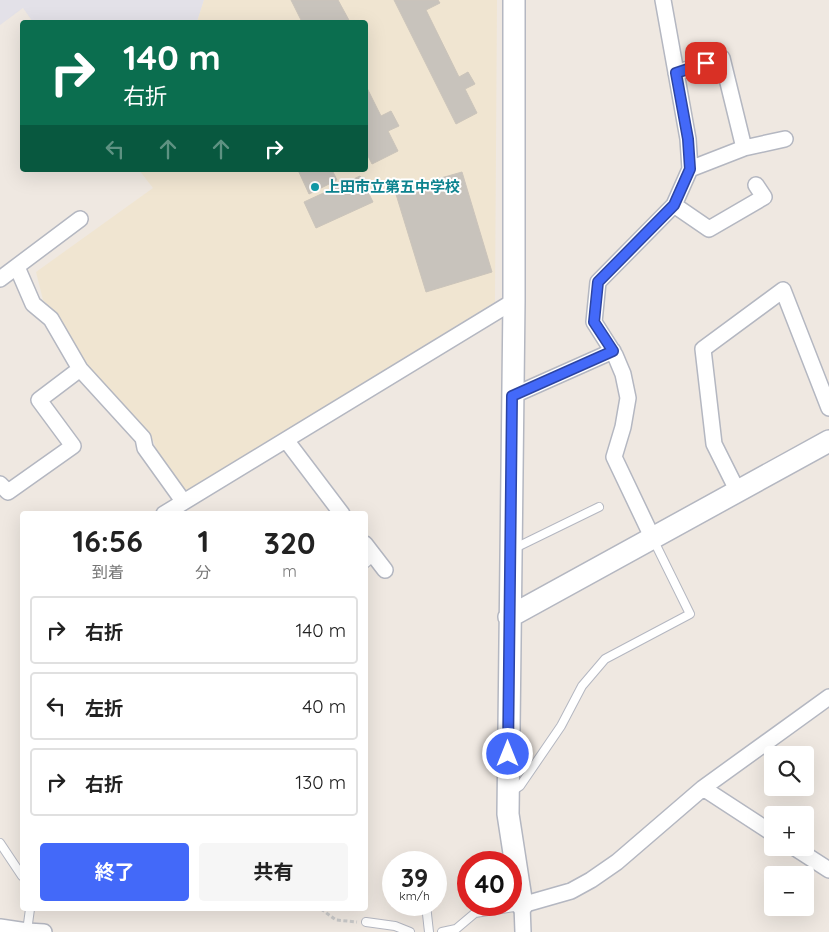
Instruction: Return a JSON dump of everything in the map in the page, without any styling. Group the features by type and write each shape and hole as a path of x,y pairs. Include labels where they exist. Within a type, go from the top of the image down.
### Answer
{"street":[{"path":"514,0 514,301 508,794 508,814 514,851"},
{"path":"653,539 614,457 623,427 628,398 623,374 613,351 594,322 598,282 674,205 690,169 688,139 663,0"},
{"path":"676,73 722,58 744,148"},
{"path":"690,169 744,148 785,139"},
{"path":"674,205 709,229 764,196 756,186"},
{"path":"0,279 80,219"},
{"path":"17,267 33,304 51,319 80,369 143,438 145,448 184,501"},
{"path":"738,492 714,444 703,348 783,290 829,408"},
{"path":"169,511 514,301"},
{"path":"512,396 613,351"},
{"path":"0,484 8,492 73,446 39,400 80,369"},
{"path":"286,440 340,511"},
{"path":"509,617 829,441"},
{"path":"368,555 384,570"},
{"path":"523,932 522,906 571,891 591,880 617,862 703,788 829,697"},
{"path":"703,788 764,828"},
{"path":"807,856 829,870"},
{"path":"0,927 44,932"}],"lane":[{"path":"510,550 599,507"},
{"path":"508,794 520,786 561,726 582,686 605,659 690,614 653,539"},
{"path":"0,843 20,873"},
{"path":"27,931 30,911"},
{"path":"427,916 429,932"},
{"path":"442,932 456,929 471,916"},
{"path":"366,922 394,926 410,932"}],"path":[{"path":"324,911 336,920 366,922"}],"shaded area":[{"path":"0,0 204,0 198,20 32,20 23,8 0,25"},
{"name":"上田市立第五中学校","path":"204,0 497,0 495,302 186,492 158,454 153,440 76,354 60,317 43,300 36,272 153,188 141,172 368,172 368,20 198,20"}],"building":[{"path":"291,0 338,0 349,20 301,20"},
{"path":"394,0 438,0 440,3 426,10 459,77 468,72 475,84 465,89 477,113 456,124"},
{"path":"368,90 381,116 391,111 399,126 388,131 398,151 372,164 368,156"},
{"name":"上田市立第五中学校","path":"299,172 333,172 337,180 309,194"},
{"path":"462,172 492,272 426,292 395,191"},
{"path":"360,176 373,202 316,228 304,202"}],"place":[{"name":"上田市立第五中学校","path":"315,187"}],"route":[{"path":"508,754 512,396 613,351 594,322 598,282 674,205 690,169 688,139 676,73 706,63"}]}
